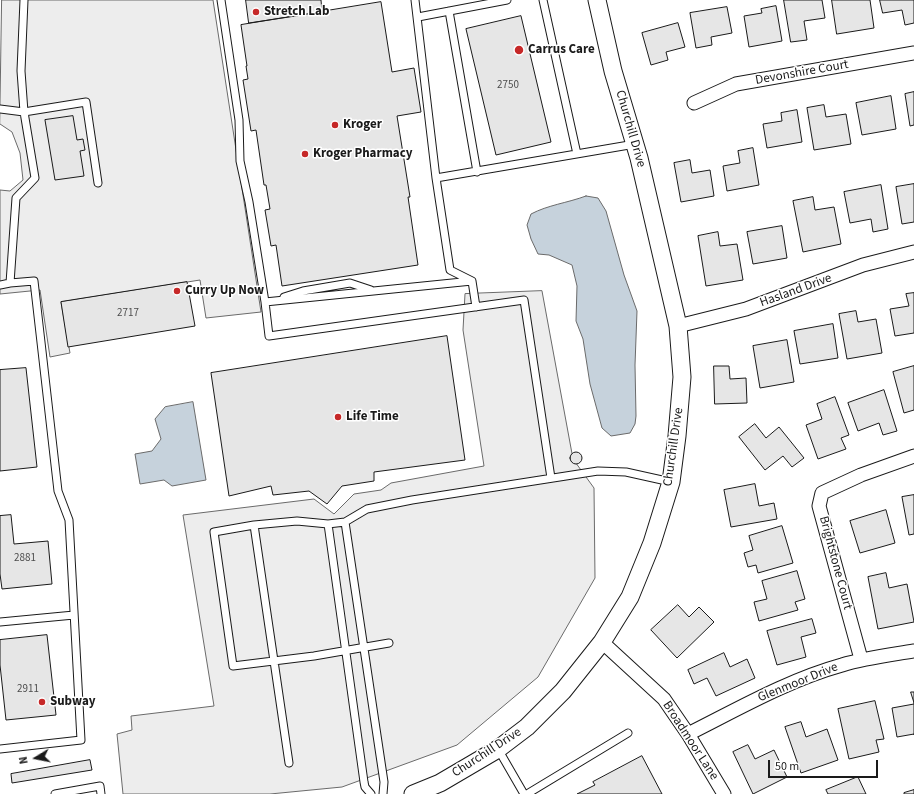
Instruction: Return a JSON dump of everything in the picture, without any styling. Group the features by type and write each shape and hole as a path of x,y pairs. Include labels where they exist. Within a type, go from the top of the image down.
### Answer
{"street":[{"name":"Churchill Drive","path":"413,794 440,783 498,749 527,727 563,691 602,642 630,597 652,544 671,482 678,436 682,377 678,326 635,144 613,70 597,0"},
{"name":"Devonshire Court","path":"694,102 736,84 914,53"},
{"name":"Hasland Drive","path":"678,326 746,309 864,266 914,252"},
{"name":"Brightstone Court","path":"861,659 819,506 822,492 861,475 914,456"},
{"name":"Broadmoor Lane","path":"602,642 664,699 688,734 724,794"},
{"name":"Glenmoor Drive","path":"688,734 777,689 840,665 861,659 914,651"}],"lane":[{"path":"10,283 16,198 34,178 24,112 21,71 24,0"},
{"path":"221,0 239,120 240,161 249,202 268,336 524,300 551,478"},
{"path":"415,0 436,178 450,270 472,281"},
{"path":"418,18 507,0"},
{"path":"543,0 577,154"},
{"path":"449,11 477,172"},
{"path":"0,109 24,112 86,102 98,183"},
{"path":"436,178 635,144"},
{"path":"0,285 34,281 58,491 69,520 81,740 0,749"},
{"path":"264,302 472,281"},
{"path":"472,281 476,307"},
{"path":"389,643 346,652 233,666 214,532 254,525 297,521 328,524 345,522 367,509 412,500 598,471 626,472 671,482"},
{"path":"345,522 384,782 383,794"},
{"path":"328,524 364,782 371,794"},
{"path":"254,525 289,763"},
{"path":"0,622 74,615"},
{"path":"527,794 628,733"},
{"path":"498,749 524,794"},
{"path":"55,794 101,790"}],"shaded area":[{"path":"2,0 213,0 261,312 206,318 200,280 61,302 70,353 50,357 40,290 0,294 0,190 10,191 23,180 20,153 12,132 0,124"},
{"path":"586,196 598,198 606,211 624,275 637,311 635,424 630,433 611,436 602,428 590,384 583,339 576,321 577,286 572,265 549,255 538,254 531,239 527,225 531,214 544,208"},
{"path":"542,291 573,459 594,488 595,578 538,677 457,745 342,787 270,794 123,794 117,734 132,730 131,716 214,706 183,515 314,499 334,514 354,494 381,490 391,483 484,466 463,330 465,294"},
{"path":"193,402 206,480 172,486 164,480 140,484 135,454 152,451 161,439 155,419 165,407"}],"building":[{"path":"246,0 321,0 322,12 249,23"},
{"path":"784,0 822,0 825,18 804,21 807,40 791,42"},
{"path":"832,0 870,0 874,28 837,34"},
{"path":"880,0 914,0 914,23 905,25 902,10 883,13"},
{"path":"381,2 392,72 414,68 421,112 397,116 410,197 408,197 418,265 282,286 276,245 271,246 265,210 270,209 266,185 264,185 256,130 251,131 243,80 248,79 241,25"},
{"path":"776,6 782,41 749,47 744,16 762,13 761,9"},
{"path":"727,7 732,33 711,37 712,45 696,48 690,13"},
{"path":"521,16 551,142 496,155 466,29"},
{"path":"678,23 685,47 666,52 668,60 651,65 642,33"},
{"path":"914,92 914,125 910,126 905,94"},
{"path":"891,96 896,129 862,135 856,103"},
{"path":"824,105 826,117 846,114 851,144 814,150 807,108"},
{"path":"797,110 802,142 767,148 763,124 782,121 781,113"},
{"path":"73,116 77,140 83,139 85,150 80,151 84,176 55,180 45,120"},
{"path":"753,148 759,185 727,191 723,166 740,163 738,151"},
{"path":"690,160 692,173 710,170 714,196 681,202 674,163"},
{"path":"914,184 914,222 902,224 896,187"},
{"path":"881,185 888,229 873,232 871,219 850,223 844,192"},
{"path":"813,197 815,210 834,207 841,244 803,252 793,201"},
{"path":"782,226 787,258 753,264 747,232"},
{"path":"718,232 720,246 737,244 743,280 706,286 698,236"},
{"path":"187,282 195,326 68,347 61,302"},
{"path":"914,293 914,333 895,336 890,309 909,306 906,294"},
{"path":"856,311 858,322 876,319 882,353 847,359 839,314"},
{"path":"833,324 838,358 800,364 794,331"},
{"name":"Life Time","path":"447,336 465,460 374,472 374,481 342,486 327,504 309,491 273,495 271,486 229,496 211,373"},
{"path":"787,340 794,382 760,388 753,346"},
{"path":"714,366 729,366 730,379 746,378 747,403 715,404"},
{"path":"914,366 914,410 904,413 893,372"},
{"path":"26,368 37,467 0,471 0,370"},
{"path":"884,390 897,431 883,435 879,423 858,431 848,403"},
{"path":"835,397 849,435 841,438 846,449 818,459 806,425 822,419 817,404"},
{"path":"755,424 766,438 779,427 804,458 792,467 783,456 765,470 739,437"},
{"path":"574,452 578,452 582,458 578,464 574,464 570,460 570,456"},
{"path":"755,484 759,506 774,503 777,519 731,527 724,490"},
{"path":"914,495 914,534 909,535 902,497"},
{"path":"886,510 895,543 860,553 850,521"},
{"path":"11,515 14,544 48,541 52,584 2,589 0,574 0,516"},
{"path":"782,526 793,563 758,573 756,565 748,567 744,553 753,550 749,536"},
{"path":"797,571 805,599 795,602 798,610 759,621 754,602 767,599 762,581"},
{"path":"886,573 889,588 907,584 914,622 878,629 868,577"},
{"path":"678,605 689,617 699,607 714,622 677,658 651,630"},
{"path":"812,619 816,633 801,637 806,657 777,665 767,631"},
{"path":"47,635 56,715 6,720 0,665 0,640"},
{"path":"724,653 730,667 747,659 755,678 716,696 707,678 694,684 688,670"},
{"path":"911,692 914,692 914,704"},
{"path":"875,701 884,739 876,740 879,752 849,759 838,709"},
{"path":"914,704 914,734 897,737 892,708"},
{"path":"801,722 806,737 827,729 838,760 801,773 785,727"},
{"path":"748,745 755,759 774,750 787,777 753,794 733,752"},
{"path":"642,756 662,794 577,794 595,785 593,782"},
{"path":"90,760 92,770 12,783 11,774"},
{"path":"858,777 866,794 828,794 826,790"},
{"path":"914,790 914,794 904,794 904,793"}],"place":[{"name":"Stretch Lab","path":"256,12"},
{"name":"Carrus Care","path":"519,50"},
{"name":"Kroger","path":"335,125"},
{"name":"Kroger Pharmacy","path":"305,154"},
{"name":"Curry Up Now","path":"177,291"},
{"name":"Life Time","path":"338,417"},
{"name":"Subway","path":"42,702"}]}
